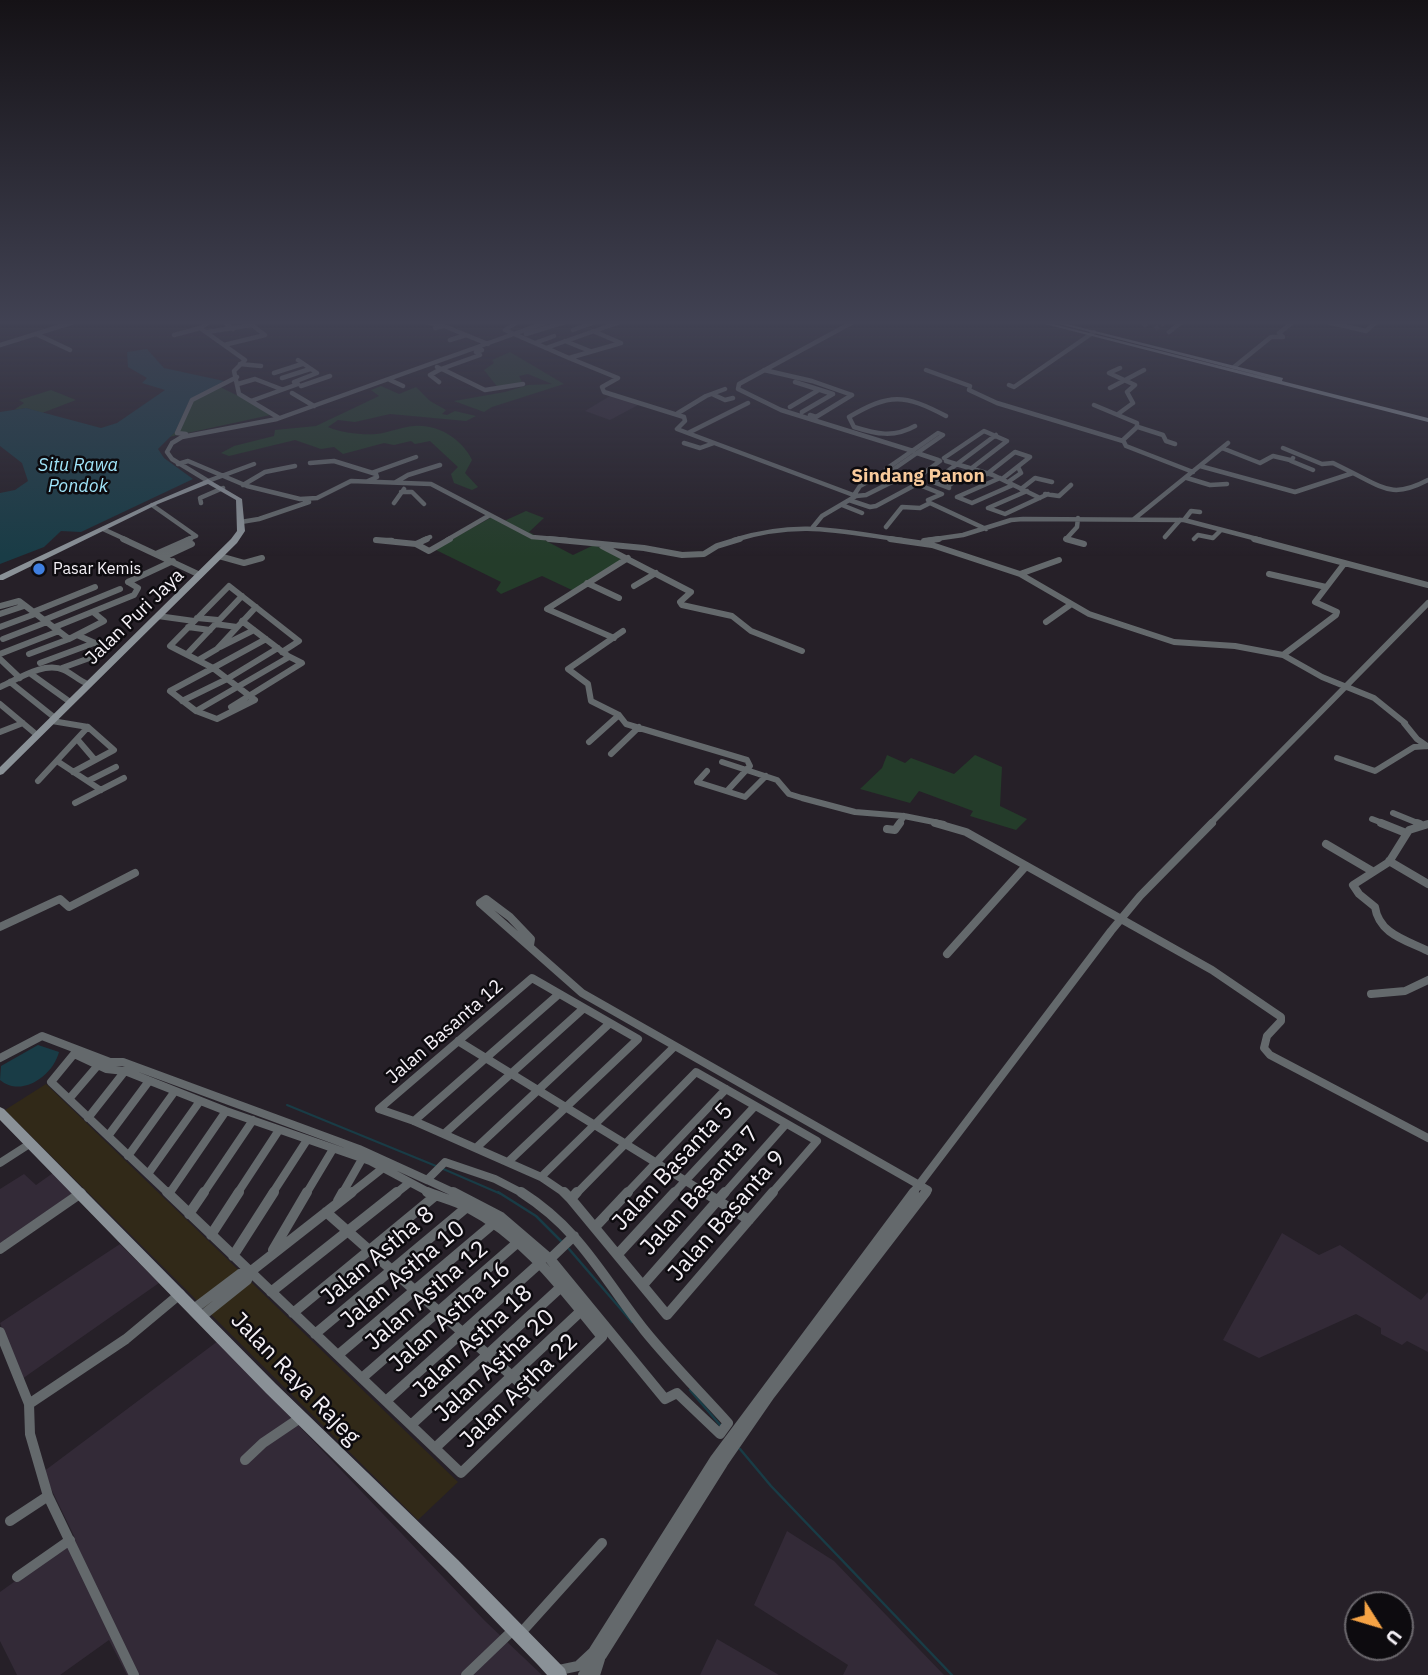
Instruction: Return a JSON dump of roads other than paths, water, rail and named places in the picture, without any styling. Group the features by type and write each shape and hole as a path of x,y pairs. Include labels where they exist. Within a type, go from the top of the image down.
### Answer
{"street":[{"path":"194,400 184,413 177,433 192,438 279,418 333,400"},
{"path":"303,400 314,407"},
{"path":"209,433 283,421 343,400"},
{"path":"634,400 678,413 685,418 676,428 853,497 870,507 917,484 942,494 928,500 930,503"},
{"path":"678,413 701,400"},
{"path":"761,400 781,410 893,439 915,426"},
{"path":"790,407 802,400"},
{"path":"822,400 802,412 816,416 843,400"},
{"path":"877,400 849,417 854,427 893,439 916,452 987,474 1038,495 1059,496 1071,485"},
{"path":"912,400 946,416"},
{"path":"993,400 1123,441 1126,446 1140,453 1193,472"},
{"path":"1118,414 1132,400"},
{"path":"1360,400 1428,417"},
{"path":"251,401 279,418"},
{"path":"688,433 748,403"},
{"path":"1094,405 1135,421 1138,427 1163,435 1167,441 1175,444"},
{"path":"1123,441 1138,427"},
{"path":"917,478 981,431 987,430 1006,440 1006,443 961,477 966,481 946,489 933,482 996,435"},
{"path":"901,461 940,434"},
{"path":"189,435 176,439 167,449 167,455 239,499 241,522 259,519 309,502 305,499"},
{"path":"684,443 701,448 714,442"},
{"path":"1134,519 1228,443"},
{"path":"1222,448 1260,463 1273,456 1313,470"},
{"path":"1283,448 1322,464 1333,463 1394,494 1410,490 1428,480"},
{"path":"987,474 1015,452 1030,457 1001,479 958,496 972,503 1011,484 1021,472 1018,467"},
{"path":"1290,460 1300,455"},
{"path":"310,463 334,461 374,472 416,457"},
{"path":"178,464 188,461 243,485 305,499 317,498 365,470"},
{"path":"0,578 154,504 254,464"},
{"path":"396,483 408,475 439,465"},
{"path":"243,485 265,472 295,466"},
{"path":"1200,466 1295,492 1353,473"},
{"path":"368,481 377,477 374,472"},
{"path":"813,527 822,516 853,497 860,486 878,477 894,481 870,493 853,497"},
{"path":"1035,478 1052,482 1038,495 1005,513 988,508 1024,490 1035,478"},
{"path":"1187,478 1215,486 1227,484"},
{"path":"345,482 433,485 537,538 682,555 712,550 767,530 813,527 917,542 1020,574 1070,605 1119,625 1174,642 1235,646 1283,655 1322,677 1374,698 1428,746"},
{"path":"394,503 401,492 411,485"},
{"path":"201,503 200,498 223,488"},
{"path":"401,492 412,492 424,504"},
{"path":"886,527 902,507 920,508 930,503"},
{"path":"930,503 986,529"},
{"path":"154,504 196,536 156,554"},
{"path":"842,505 862,513"},
{"path":"1165,537 1192,510 1200,512"},
{"path":"416,544 429,551 490,515"},
{"path":"1078,518 1077,527 1066,539 1084,544"},
{"path":"917,542 962,539 1011,520 1182,520 1428,585"},
{"name":"Jalan Puri Jaya","path":"0,772 55,721 88,684 161,617 200,575 226,557 239,536 241,522"},
{"path":"103,529 200,575"},
{"path":"1194,539 1198,535 1213,538 1221,530"},
{"path":"376,540 390,538 403,545 416,544 430,537"},
{"path":"164,557 192,544"},
{"path":"595,544 628,558 691,592 680,604 732,616 751,631 802,650"},
{"path":"226,557 247,563 262,558"},
{"path":"614,638 548,611 551,606 628,558"},
{"path":"1020,574 1059,560"},
{"path":"20,678 0,656 134,595 138,588 128,582 173,561"},
{"path":"1283,655 1336,615 1337,612 1315,602 1344,564"},
{"path":"634,586 656,572"},
{"path":"1269,574 1326,587"},
{"path":"587,583 619,598"},
{"path":"196,711 239,687 299,641 232,586 228,586 170,646 200,659 239,687 250,696"},
{"path":"0,627 95,587"},
{"path":"1,638 120,589"},
{"path":"187,654 242,596"},
{"path":"0,606 16,601 69,639"},
{"path":"556,1672 569,1671 583,1664 593,1652 715,1459 918,1185 1140,895 1428,603"},
{"path":"1046,622 1070,605"},
{"path":"0,614 24,606"},
{"path":"217,649 256,607"},
{"path":"29,654 69,639 104,621 93,612"},
{"path":"161,617 240,624 254,630 301,662 215,719 196,711 170,690 214,669 265,639"},
{"path":"188,627 209,629"},
{"path":"200,659 254,630"},
{"path":"623,631 569,669 588,684 591,701 619,715 621,720 743,758 749,763 747,770 727,791"},
{"path":"1,638 29,654 42,666 61,668 106,652 95,643 77,635"},
{"path":"0,686 95,643"},
{"path":"182,701 283,652"},
{"path":"61,668 73,679 88,684"},
{"path":"31,674 70,702"},
{"path":"10,682 55,721 88,727 114,750 73,772"},
{"path":"0,704 37,736"},
{"path":"0,715 8,711"},
{"path":"589,742 619,715"},
{"path":"1,731 23,723"},
{"path":"38,780 88,727"},
{"path":"611,754 639,727"},
{"path":"77,739 95,760"},
{"path":"1337,758 1375,771 1414,747 1428,746"},
{"path":"57,761 101,790"},
{"path":"722,762 766,776 779,782 789,793 802,798 855,811 904,816 955,827 1212,970 1281,1017 1282,1020 1265,1041 1264,1048 1270,1055 1428,1138"},
{"path":"88,781 116,766"},
{"path":"707,771 697,782 745,797 766,776"},
{"path":"75,803 124,778"},
{"path":"1393,813 1424,824"},
{"path":"887,830 895,830 904,816"},
{"path":"1372,819 1406,833"},
{"path":"1424,824 1406,833 1389,861 1353,885 1355,890 1373,904 1377,919 1387,931 1428,951"},
{"path":"1326,844 1372,870"},
{"path":"1389,861 1428,884"},
{"path":"947,954 1026,866"},
{"path":"0,927 60,899 69,907 135,873"},
{"path":"483,901 520,932 522,942 530,945 560,978 928,1190 770,1395 723,1463 602,1655 583,1675"},
{"name":"Jalan Basanta 12","path":"414,1121 379,1109 532,978 559,994"},
{"path":"1371,994 1405,991 1428,980"},
{"path":"508,1162 638,1039 559,994 414,1121 541,1177 572,1199 642,1285"},
{"path":"444,1134 584,1008"},
{"path":"476,1148 611,1023"},
{"path":"0,1058 42,1036 359,1149 426,1181 474,1202 501,1217 545,1261 663,1396 668,1399 673,1393 677,1393 720,1434 724,1428 632,1314 603,1268 569,1242 547,1210 498,1181 460,1170 445,1162 426,1181"},
{"path":"458,1041 749,1220"},
{"path":"541,1177 674,1046"},
{"path":"435,1448 51,1082 74,1054 106,1069 125,1071 226,1111 362,1159 435,1196 467,1207 545,1261 561,1287 581,1311"},
{"path":"69,1100 99,1064"},
{"path":"88,1118 125,1071"},
{"path":"572,1199 696,1072 786,1124"},
{"path":"108,1136 149,1081"},
{"path":"596,1226 726,1089"},
{"path":"128,1156 175,1091"},
{"path":"148,1174 201,1101"},
{"name":"Jalan Basanta 5","path":"618,1254 755,1106"},
{"path":"169,1194 226,1111"},
{"name":"Jalan Raya Rajeg","path":"0,1112 300,1418 403,1521 437,1550 556,1672"},
{"path":"189,1214 253,1121"},
{"name":"Jalan Basanta 9","path":"642,1285 667,1315 817,1141 786,1124"},
{"name":"Jalan Basanta 7","path":"642,1285 786,1124"},
{"path":"211,1235 279,1130"},
{"path":"233,1256 307,1140"},
{"path":"0,1163 31,1143"},
{"path":"270,1256 333,1149"},
{"path":"336,1205 362,1159"},
{"path":"199,1312 247,1280 250,1272 383,1168"},
{"path":"271,1292 409,1183"},
{"path":"0,1249 81,1193"},
{"path":"293,1313 435,1196"},
{"name":"Jalan Astha 8","path":"315,1334 467,1207"},
{"path":"326,1212 538,1399"},
{"name":"Jalan Astha 10","path":"338,1355 493,1224"},
{"name":"Jalan Astha 12","path":"362,1378 517,1242"},
{"name":"Jalan Astha 16","path":"386,1401 569,1242"},
{"name":"Jalan Astha 18","path":"411,1425 561,1287"},
{"path":"29,1404 126,1339 180,1294"},
{"name":"Jalan Astha 22","path":"435,1448 461,1473 602,1337 581,1311"},
{"name":"Jalan Astha 20","path":"435,1448 581,1311"},
{"path":"0,1332 4,1351 29,1404 30,1434 48,1496 134,1675"},
{"path":"245,1460 263,1443 300,1418"},
{"path":"10,1521 48,1496"},
{"path":"17,1577 70,1540"},
{"path":"467,1675 516,1632 602,1543"},
{"path":"595,1675 602,1655"}],"water":[{"name":"Situ Rawa Pondok","path":"150,400 192,400 175,432 158,449 164,458 193,479 81,532 61,531 44,547 0,564 0,493 15,490 28,481 22,463 0,446 0,412 26,408 101,428 117,423"},
{"path":"38,1045 59,1052 56,1061 43,1076 35,1082 17,1087 0,1080 1,1066"}],"waterway":[{"path":"287,1105 436,1166"},
{"path":"441,1168 501,1194"},
{"path":"498,1192 536,1216 563,1243"},
{"path":"569,1249 632,1322"},
{"path":"690,1390 721,1426"},
{"path":"740,1449 771,1486 952,1675"}],"place":[{"name":"Pasar Kemis","path":"39,569"}],"district":[{"name":"Sindang Panon","path":"918,477"}]}
